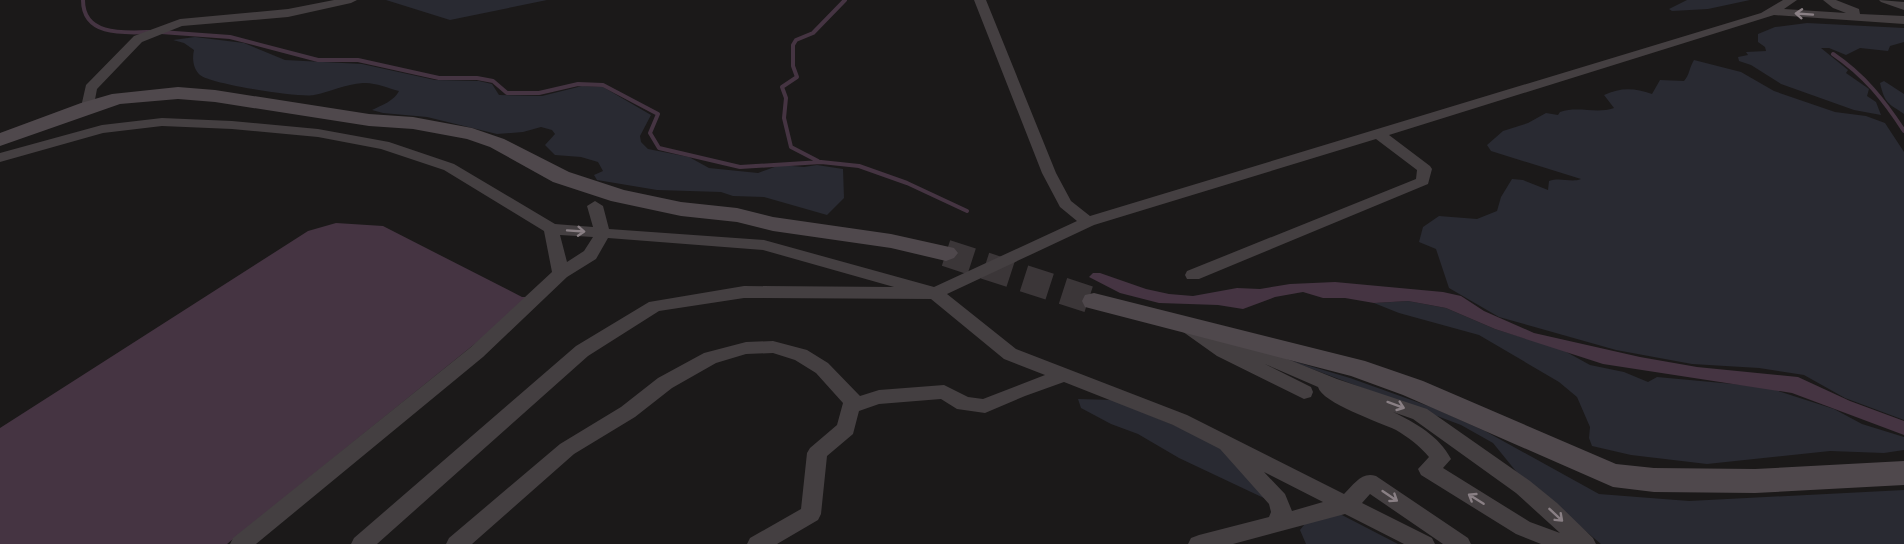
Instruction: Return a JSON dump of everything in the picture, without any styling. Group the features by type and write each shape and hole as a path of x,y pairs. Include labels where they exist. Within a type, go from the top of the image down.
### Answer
{"street":[{"path":"88,107 91,88 138,39 180,24 288,13 351,0"},
{"path":"980,0 1049,173 1065,204 1088,222"},
{"path":"362,544 582,351 655,306 744,292 935,293 1088,222 1775,12 1791,0"},
{"path":"1829,0 1836,6 1888,20"},
{"path":"1885,0 1904,6"},
{"path":"1775,12 1904,20"},
{"path":"0,140 88,107 119,98 178,93 309,108 369,120 471,147 541,183 599,199 651,203 737,215 773,224 891,241 946,253"},
{"path":"0,158 102,129 162,122 232,125 318,133 384,146 449,167 551,229 764,246 935,293 1010,354 1180,420 1415,539 1421,517"},
{"path":"1193,275 1423,181 1425,169 1377,133"},
{"path":"241,544 477,352 561,273 590,255 599,243 602,233 599,199"},
{"path":"551,229 561,273"},
{"path":"1094,301 1345,365 1404,385 1613,475 1654,480 1755,481 1904,472"},
{"path":"1185,324 1308,384 1414,431 1434,448 1441,459 1428,469 1523,528 1565,544"},
{"path":"457,544 567,449 628,412 665,383 710,358 746,348 764,347 773,347 801,355 822,368 856,405"},
{"path":"758,544 811,514 817,453 846,429 852,406 879,397 944,392 964,404 986,406 1018,391 1066,375"},
{"path":"1308,384 1420,414 1550,509 1585,544"},
{"path":"1225,443 1278,500 1282,513 1276,523"},
{"path":"1199,544 1346,505 1369,482 1458,544"}],"shaded area":[{"path":"386,0 547,0 450,20"},
{"path":"1687,0 1750,0 1708,9 1672,11 1669,9"},
{"path":"1807,23 1904,28 1904,42 1890,46 1888,51 1860,48 1846,55 1829,48 1821,48 1848,70 1846,73 1869,89 1867,96 1876,102 1881,115 1854,110 1781,84 1751,65 1739,61 1738,57 1748,55 1746,52 1766,51 1765,47 1758,42 1758,34 1775,27"},
{"path":"195,37 244,43 285,60 362,64 435,80 479,81 492,84 499,95 542,96 582,86 603,87 651,115 640,136 641,142 648,149 689,157 709,168 758,173 780,165 804,167 817,165 843,169 844,198 827,215 764,197 733,196 721,192 657,190 597,180 594,175 603,171 598,162 581,157 555,155 545,145 555,134 552,130 541,127 523,132 497,134 427,117 372,110 391,100 399,91 381,85 363,83 344,86 320,94 305,95 256,90 207,79 200,75 194,67 194,50 184,43 173,40"},
{"path":"1694,60 1741,72 1774,91 1835,112 1866,116 1885,123 1904,152 1904,420 1845,398 1804,375 1759,368 1692,364 1616,350 1499,317 1449,288 1436,249 1419,242 1423,227 1439,216 1477,219 1497,211 1501,197 1512,179 1523,180 1548,190 1549,181 1581,179 1491,151 1487,145 1503,131 1528,123 1546,113 1558,115 1567,110 1614,108 1604,95 1616,91 1640,90 1652,94 1660,80 1684,81"},
{"path":"1884,81 1904,94 1904,114 1886,99 1880,83"},
{"path":"336,223 383,226 522,297 533,297 227,544 0,544 0,428 308,231"},
{"path":"1093,273 1100,273 1146,289 1193,296 1237,288 1260,289 1290,284 1335,282 1443,292 1461,296 1484,311 1534,333 1640,357 1697,367 1798,377 1850,401 1904,421 1904,435 1792,393 1603,364 1495,329 1446,308 1408,301 1374,303 1345,298 1323,298 1303,292 1275,297 1243,309 1218,305 1159,303 1120,293 1089,277"},
{"path":"1408,301 1446,308 1495,329 1561,349 1590,365 1624,372 1648,382 1657,377 1766,387 1834,409 1862,424 1904,437 1904,450 1884,453 1830,451 1707,464 1631,455 1592,446 1589,438 1590,427 1577,397 1559,382 1479,335 1399,313 1374,303"},
{"path":"1283,358 1350,378 1431,407 1485,431 1599,494 1689,501 1904,490 1904,544 1601,544 1519,475 1493,443 1461,425"},
{"path":"1078,399 1113,400 1217,443 1268,500 1179,458 1138,434 1111,424 1081,408"},
{"path":"1340,514 1398,544 1306,544 1300,530 1308,520"}],"waterway":[{"path":"83,0 85,12 97,26 117,32 150,32"},
{"path":"818,161 791,147 784,118 786,98 782,87 797,77 793,66 793,45 796,40 813,33 845,0"},
{"path":"161,32 230,37 318,60 358,60 439,78 477,78 493,81 507,93 539,93 578,84 603,85 658,114 650,133 659,148 740,167 821,162 859,166 907,183 967,211"},
{"path":"1833,54 1873,89 1904,131"}],"tunnel":[{"path":"946,253 1094,301"}]}
